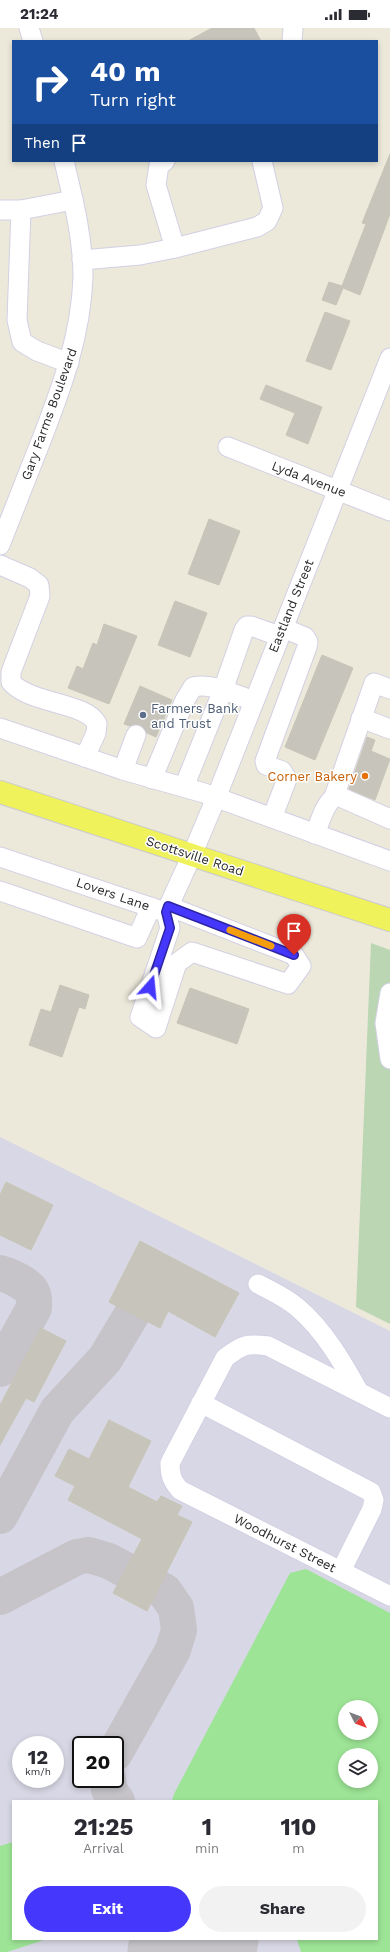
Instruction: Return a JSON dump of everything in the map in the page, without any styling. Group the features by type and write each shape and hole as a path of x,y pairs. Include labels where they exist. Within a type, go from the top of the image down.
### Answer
{"main road":[{"name":"Scottsville Road","path":"0,792 390,920"}],"street":[{"path":"29,28 33,40"},
{"path":"292,40 294,34 293,28"},
{"name":"Gary Farms Boulevard","path":"0,545 69,363 79,320 82,293 81,239 64,162"},
{"path":"164,162 159,165 156,185 175,248"},
{"path":"82,260 140,255 175,248 256,227 267,220 273,208 262,162"},
{"path":"0,210 21,210 73,200"},
{"path":"21,210 17,320 22,342 37,352 69,363"},
{"name":"Eastland Street","path":"192,855 216,798 390,358"},
{"name":"Lyda Avenue","path":"228,447 390,511"},
{"path":"0,566 30,578 39,585 40,596 11,672 11,682 16,688 26,694 89,714 97,724 96,733 86,757"},
{"path":"184,787 223,690 244,630 247,626 305,637 308,642 307,647 265,761 266,765 282,771 287,779 272,818"},
{"path":"152,778 185,700 193,687 202,685 223,690 254,701"},
{"path":"315,834 329,802 334,797 361,718 382,686"},
{"path":"361,718 390,729"},
{"path":"0,728 123,770 184,787 389,859"},
{"path":"123,770 136,735"},
{"path":"334,797 338,796 390,819"},
{"name":"Lovers Lane","path":"0,857 162,908 192,855"},
{"path":"0,891 137,938 162,908"},
{"path":"162,908 294,955 301,966 288,984 192,952 177,963 156,1028 140,1017 170,928 162,908"},
{"path":"390,993 384,1023 390,1059"},
{"path":"258,1284 297,1307 311,1320 342,1362 359,1392"},
{"path":"341,1571 372,1508 374,1500 371,1492 201,1403 225,1358 238,1348 251,1344 268,1346 390,1408"},
{"name":"Woodhurst Street","path":"201,1403 170,1463 170,1474 173,1482 180,1490 390,1596"}],"shaded area":[{"path":"0,1137 390,1331 390,1952 0,1952"}],"green space":[{"path":"371,943 390,950 390,1324 356,1307"},
{"path":"306,1569 390,1613 390,1952 301,1952 297,1940 378,1940 378,1800 172,1800 174,1794 290,1573"},
{"path":"12,1842 12,1940 44,1940 7,1952 0,1952 0,1846"}],"building":[{"path":"212,28 254,28 260,40 190,40"},
{"path":"390,154 390,214 360,295 343,288 336,305 322,300 329,282 342,286 366,224 362,223"},
{"path":"325,312 350,321 331,370 306,361"},
{"path":"266,385 322,407 308,444 286,435 295,413 260,399"},
{"path":"209,519 240,531 219,585 188,574"},
{"path":"175,601 207,613 190,657 158,645"},
{"path":"104,624 137,636 109,704 68,688 77,666 83,669 93,643 97,645"},
{"path":"322,655 353,668 315,760 285,747"},
{"path":"140,686 172,700 156,737 147,733 140,725 130,726 124,724"},
{"name":"Corner Bakery","path":"367,737 375,740 371,751 390,759 375,800 349,789"},
{"path":"60,985 89,995 85,1009 79,1007 62,1057 29,1045 41,1009 51,1012"},
{"path":"190,988 249,1009 237,1044 177,1023"},
{"path":"6,1182 53,1205 31,1250 0,1235 0,1195"},
{"path":"140,1241 239,1293 215,1337 168,1311 160,1328 109,1302"},
{"path":"41,1328 66,1341 34,1402 26,1398 0,1445 0,1405"},
{"path":"109,1420 151,1441 128,1487 157,1502 161,1496 182,1506 177,1515 192,1522 147,1611 113,1593 142,1539 68,1500 75,1486 55,1476 69,1449 89,1459"}],"taxiway":[{"path":"0,1273 27,1286 34,1298 34,1308 0,1369"},
{"path":"0,1516 57,1411 105,1359 132,1314"},
{"path":"0,1597 77,1557 89,1555 109,1561 164,1591 176,1608 179,1630 173,1650 124,1737"},
{"path":"109,1788 116,1800"}],"runway":[{"path":"173,1952 210,1940"}],"slow traffic":[{"path":"230,930 271,946"}],"place":[{"name":"Farmers Bank and Trust","path":"143,715"},
{"name":"Corner Bakery","path":"365,776"}],"route":[{"path":"150,987 170,928 166,912 168,906 294,955"}]}
